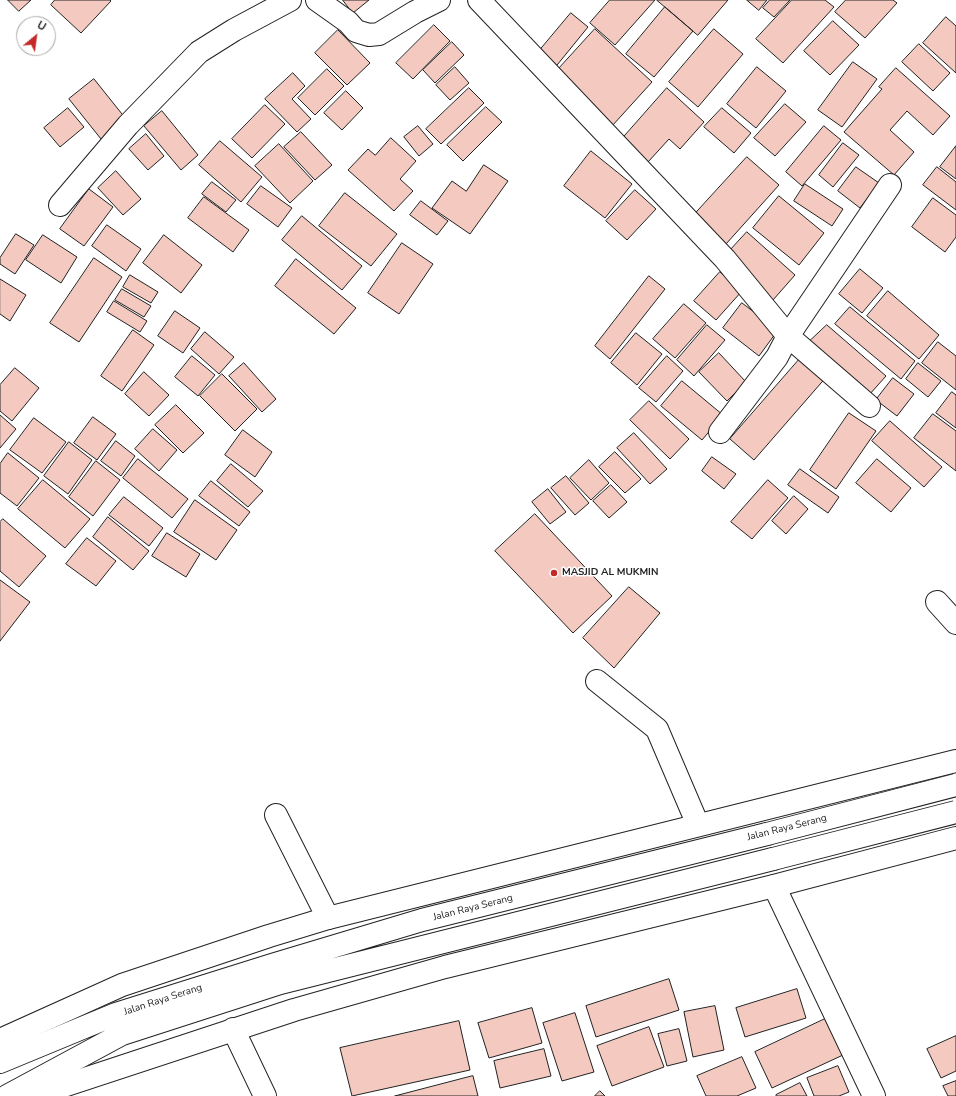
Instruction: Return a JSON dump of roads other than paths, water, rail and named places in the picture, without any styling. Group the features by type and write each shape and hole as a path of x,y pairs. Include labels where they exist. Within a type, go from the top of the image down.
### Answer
{"main road":[{"path":"60,205 128,125 199,52 234,30 290,0"},
{"path":"317,0 348,22 356,31 369,35 379,34 415,12 439,0"},
{"path":"479,0 724,259 788,336 869,406"},
{"path":"720,432 777,356 788,336 890,185"},
{"path":"937,602 956,623"},
{"path":"597,682 657,729 698,825"},
{"path":"0,1040 122,985 328,918 956,761"},
{"name":"Jalan Raya Serang","path":"0,1062 119,1024 272,965 422,920 956,785"},
{"path":"841,789 836,805 835,816 836,826 841,837 848,846 875,859"},
{"name":"Jalan Raya Serang","path":"7,1096 119,1024 956,812"},
{"path":"276,815 328,918"},
{"path":"33,1096 232,1029 445,967 774,886 956,838"},
{"path":"774,886 874,1096"},
{"path":"232,1029 265,1096"}],"place":[{"name":"MASJID AL MUKMIN","path":"554,573"}]}
